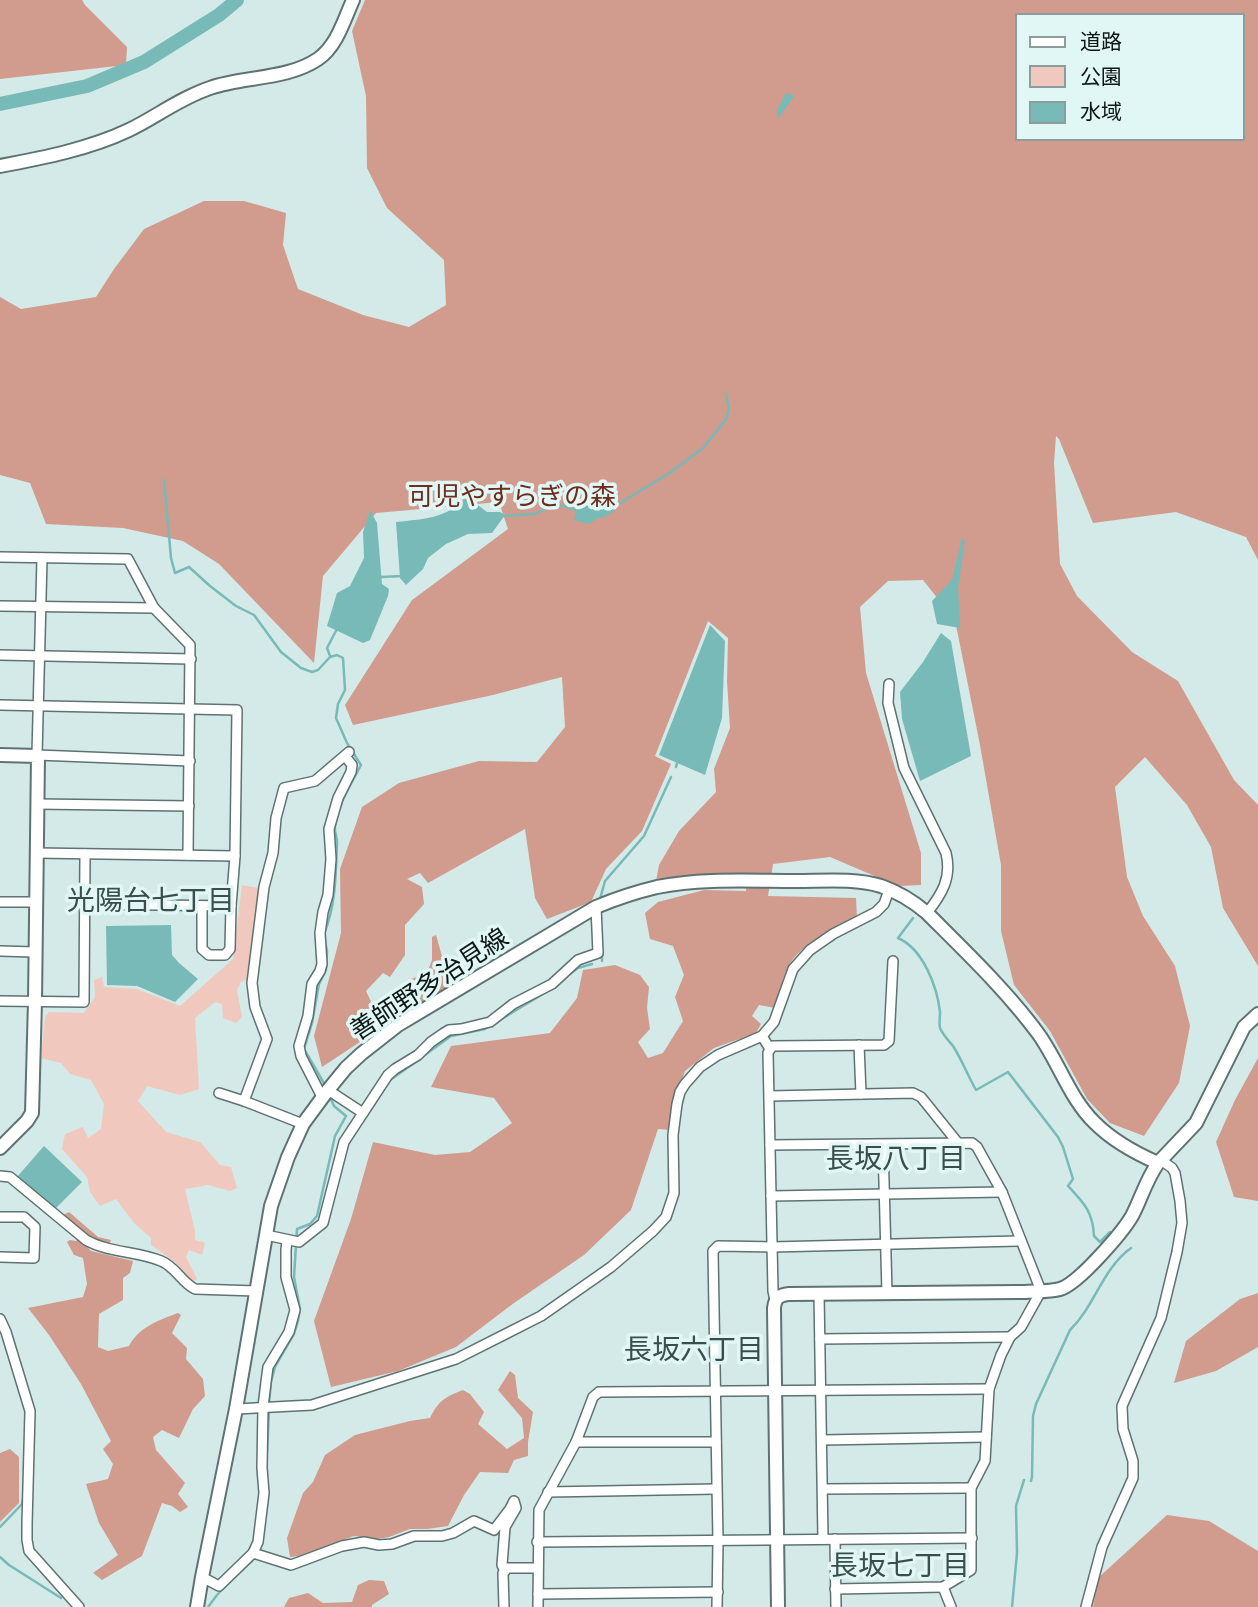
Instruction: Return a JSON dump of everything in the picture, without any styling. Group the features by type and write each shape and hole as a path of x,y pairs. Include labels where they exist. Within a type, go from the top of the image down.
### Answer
{"main road":[{"path":"0,166 45,157 114,137 190,95 210,88 306,66 329,48 354,0"},
{"path":"0,755 37,755 32,1114 0,1148"},
{"name":"善師野多治見線","path":"197,1607 236,1409 266,1236 275,1196 303,1124 346,1068 398,1025 596,907 656,887 692,882 835,880 871,884 909,899 927,912 1006,993 1038,1034 1093,1121 1116,1140 1160,1162"},
{"path":"778,1607 775,1300 781,1295 1041,1291 1068,1286 1114,1241 1127,1224 1150,1174 1196,1123 1244,1027 1258,1014"}],"street":[{"path":"0,557 128,559 155,608 190,645 188,855"},
{"path":"42,558 37,755 190,761"},
{"path":"0,606 155,608"},
{"path":"0,655 191,659"},
{"path":"889,684 888,703 904,768 946,853 948,863 946,884 927,912"},
{"path":"0,705 237,710 235,856 230,949 225,955 209,955 202,949 202,906"},
{"path":"244,1101 267,1039 255,1007 252,983 264,887 284,788 315,781 347,754 352,765 351,772 338,798 329,829 331,859 328,895 320,933 322,964 312,984 308,1016 299,1046 301,1056 328,1093 363,1113"},
{"path":"37,804 189,806"},
{"path":"36,853 235,856"},
{"path":"0,1001 83,1002 85,854"},
{"path":"236,1409 312,1405 456,1360 541,1317 611,1267 666,1217 674,1193 672,1152 677,1104 685,1084 700,1068 718,1055 762,1036 774,1021 793,969 810,950 833,933 876,912 884,904 889,890"},
{"path":"0,902 35,902"},
{"path":"86,904 231,906"},
{"path":"202,1577 219,1586 253,1553 258,1542 263,1500 262,1408 268,1367 289,1332 295,1314 286,1277 286,1250 293,1241 323,1223 344,1142 388,1075 418,1055 431,1042 449,1030 490,1022 513,1004 552,984 578,960 598,953 596,907"},
{"path":"0,951 34,952"},
{"path":"775,1300 768,1053 774,1046 884,1045 889,1041 893,961"},
{"path":"1244,1027 1258,1024"},
{"path":"762,1036 770,1049"},
{"path":"859,1045 861,1094"},
{"path":"219,1093 303,1124"},
{"path":"769,1096 913,1093 921,1097 958,1143"},
{"path":"770,1145 972,1143 977,1147 1002,1192 1041,1291 1021,1327 1010,1337 989,1389 984,1466 971,1488 971,1570 943,1587 835,1589"},
{"path":"883,1145 887,1293"},
{"path":"1086,1607 1102,1547 1133,1478 1133,1461 1123,1429 1122,1406 1161,1318 1182,1223 1175,1173 1172,1168 1160,1162"},
{"path":"0,1175 10,1177 98,1247 160,1261 173,1268 195,1289 256,1291"},
{"path":"771,1196 1002,1192"},
{"path":"0,1217 24,1217 35,1227 34,1258 0,1257"},
{"path":"266,1236 293,1241"},
{"path":"718,1607 713,1251 718,1246 1021,1241"},
{"path":"819,1294 823,1539"},
{"path":"0,1319 30,1411 27,1500 29,1551 79,1607"},
{"path":"820,1339 1010,1337"},
{"path":"538,1607 539,1510 576,1442 593,1397 599,1392 989,1389"},
{"path":"822,1440 986,1437"},
{"path":"576,1442 716,1442"},
{"path":"823,1489 971,1488"},
{"path":"548,1492 716,1489"},
{"path":"253,1553 291,1565 342,1546 364,1542 392,1544 414,1535 442,1536 474,1521 494,1530 514,1501 516,1508 505,1527 502,1565 505,1571 504,1607"},
{"path":"537,1542 972,1538"},
{"path":"835,1539 836,1607"},
{"path":"505,1571 537,1568"},
{"path":"943,1587 951,1607"},
{"path":"538,1594 718,1592"}],"green space":[{"path":"0,0 82,0 127,47 126,65 0,79"},
{"name":"可児やすらぎの森","path":"365,0 1258,0 1258,560 1246,537 1176,512 1093,523 1056,436 1054,463 1060,564 1077,596 1132,652 1178,681 1234,780 1258,805 1258,966 1223,908 1211,847 1187,805 1145,757 1115,787 1127,877 1143,916 1175,966 1190,1026 1179,1083 1144,1136 1110,1123 1087,1099 1050,1031 1014,985 1001,931 1001,865 955,620 923,580 888,581 860,607 866,673 921,853 921,885 898,886 830,857 773,864 768,896 856,898 857,918 819,937 795,957 785,975 775,1008 759,1005 752,1016 761,1024 756,1033 714,1048 685,1071 671,1111 670,1130 658,1129 631,1210 584,1255 456,1347 398,1371 331,1387 314,1321 351,1219 373,1142 435,1155 470,1152 512,1123 494,1098 431,1087 451,1046 550,1033 577,998 583,970 615,965 640,975 649,987 647,1008 650,1029 638,1042 648,1058 663,1053 683,1021 675,997 684,975 673,946 650,939 645,913 658,902 704,890 746,891 747,875 656,881 659,865 679,831 716,792 714,769 730,728 728,638 708,621 655,756 671,764 642,831 606,869 591,902 547,919 535,898 525,829 428,883 420,873 407,879 422,887 424,904 405,925 405,955 390,977 383,973 366,991 373,1006 400,996 406,981 427,973 432,960 432,937 436,935 450,985 322,1067 314,1036 341,933 340,869 362,807 399,783 479,761 537,762 565,727 562,677 353,725 345,705 412,600 508,529 499,502 376,513 323,576 314,663 219,564 183,541 123,528 46,524 30,483 0,475 0,297 21,309 96,297 144,229 204,201 244,201 286,213 283,245 298,289 363,315 409,327 446,305 444,260 387,208 367,168 366,96 352,31"},
{"path":"242,885 259,888 250,978 241,982 237,990 242,1017 236,1023 223,1018 222,1004 215,1002 195,1018 199,1089 180,1095 147,1086 138,1101 166,1132 200,1142 220,1165 231,1167 237,1188 230,1191 208,1185 185,1189 195,1240 205,1243 202,1255 189,1250 186,1257 197,1279 192,1282 175,1262 151,1245 151,1238 134,1223 116,1199 100,1206 90,1192 87,1177 62,1149 65,1134 83,1127 88,1138 101,1129 104,1104 91,1080 70,1074 61,1063 41,1058 45,1017 49,1012 84,1013 95,997 94,980 102,977 104,987 137,989 180,1006 233,959"},
{"path":"1258,1058 1258,1201 1234,1197 1216,1142"},
{"path":"69,1212 98,1237 111,1240 108,1247 91,1241 87,1247 91,1251 133,1261 130,1273 123,1278 123,1300 99,1314 98,1347 108,1351 129,1346 144,1329 178,1313 181,1315 172,1333 187,1348 186,1359 203,1379 205,1396 193,1409 179,1438 162,1430 153,1437 156,1450 185,1483 178,1494 188,1507 180,1512 162,1503 142,1556 102,1580 93,1573 118,1555 99,1523 86,1484 108,1479 113,1464 103,1449 111,1441 81,1384 28,1308 83,1297 87,1284 83,1258 74,1255 67,1242 76,1241 81,1235 63,1215"},
{"path":"1258,1293 1258,1347 1216,1371 1174,1383 1186,1341 1240,1299"},
{"path":"510,1371 515,1375 518,1398 533,1412 528,1456 514,1460 508,1473 480,1472 448,1526 410,1529 377,1539 354,1536 290,1557 287,1538 303,1493 313,1482 325,1455 355,1435 430,1418 443,1400 463,1390 470,1394 484,1412 478,1424 507,1449 524,1438 522,1418 498,1390"},
{"path":"10,1449 19,1457 19,1503 0,1522 0,1453"},
{"path":"1167,1515 1209,1521 1258,1551 1258,1607 1093,1607 1098,1578"},
{"path":"369,1580 384,1581 389,1594 372,1607 284,1607 289,1598 308,1593 323,1603 352,1602 358,1585"}],"water":[{"path":"786,93 793,95 793,98 777,120 777,110"},
{"path":"470,499 487,512 500,512 505,515 492,533 468,534 446,544 428,558 423,569 406,585 400,578 396,522 441,515"},
{"path":"579,501 597,508 611,505 615,510 589,524 574,520"},
{"path":"370,510 377,523 382,584 389,589 370,640 363,643 327,626 337,593 350,586 364,558 363,532"},
{"path":"962,538 965,540 958,588 960,628 937,624 932,601 952,580"},
{"path":"710,625 725,641 722,718 705,775 659,755"},
{"path":"941,633 951,641 971,756 920,781 902,719 900,692"},
{"path":"171,925 172,955 198,979 175,1002 137,986 107,985 106,926"},
{"path":"44,1146 82,1182 52,1212 17,1177"}],"waterway":[{"path":"0,104 87,86 144,62 219,15 237,0"},
{"path":"612,508 671,472 703,448 727,418 729,408 726,394"},
{"path":"164,480 171,558 175,573 189,567 236,606 254,615 281,652 301,668 312,672 318,670 330,657 337,655 343,658 345,690 338,704 336,718 361,765 345,794 337,818 335,888 324,934"},
{"path":"502,516 535,514 551,506 561,505 579,511"},
{"path":"379,580 381,577 403,576"},
{"path":"330,656 327,648 338,627"},
{"path":"676,767 678,760"},
{"path":"600,899 605,881 644,836 671,777"},
{"path":"913,918 898,938 915,951 927,969 938,1002 940,1028 956,1051 976,1090 1008,1072 1058,1137 1073,1179 1068,1186 1087,1208 1094,1236 1100,1242 1110,1232"},
{"path":"325,941 326,970 319,984 304,1049 325,1085"},
{"path":"602,954 602,961"},
{"path":"564,978 578,968 592,964"},
{"path":"500,1020 551,989"},
{"path":"367,1109 370,1111 389,1081 451,1036 485,1029 491,1025"},
{"path":"269,1404 275,1367 294,1334 300,1309 294,1277 297,1229 310,1224 317,1216 335,1136 346,1116 334,1106 329,1095"},
{"path":"1031,1481 1033,1416 1036,1404 1070,1330 1086,1310 1113,1266 1131,1248"},
{"path":"267,1453 269,1411"},
{"path":"1012,1607 1017,1553 1016,1506 1024,1480"},
{"path":"0,1527 22,1504 23,1499 27,1499"},
{"path":"263,1533 266,1509"},
{"path":"0,1557 61,1598"},
{"path":"208,1607 228,1583"}],"district":[{"name":"光陽台七丁目","path":"151,900"},
{"name":"長坂八丁目","path":"896,1158"},
{"name":"長坂六丁目","path":"694,1349"},
{"name":"長坂七丁目","path":"900,1565"}]}
